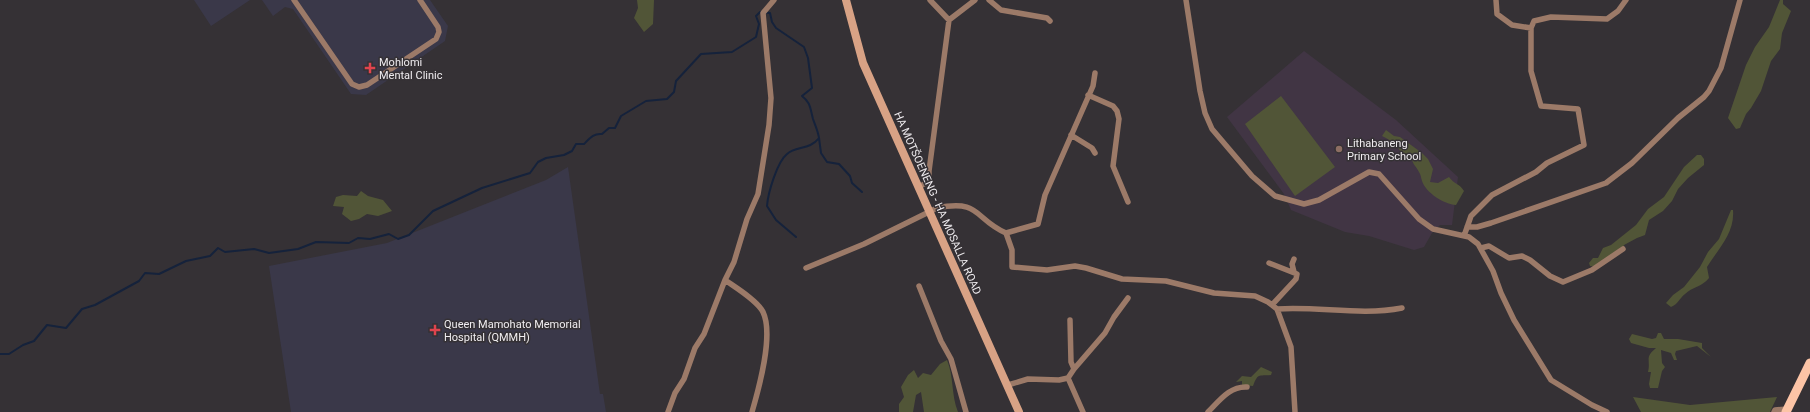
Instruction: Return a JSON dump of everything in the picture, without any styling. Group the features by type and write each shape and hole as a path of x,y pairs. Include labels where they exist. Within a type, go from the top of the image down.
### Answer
{"main road":[{"name":"HA MOTŠOENENG - HA MOSALLA ROAD","path":"846,0 863,63 1008,384 1019,412"},
{"path":"1787,410 1810,363"}],"street":[{"path":"294,0 352,84 359,87 367,85 436,40 439,32 438,27 420,0"},
{"path":"668,412 675,393 684,379 694,348 704,334 725,280 734,262 747,219 758,194 771,98 763,13 774,0"},
{"path":"930,0 949,20"},
{"path":"919,187 929,181 929,171 949,20 975,0"},
{"path":"989,0 1000,10 1047,18 1050,21"},
{"path":"1186,0 1200,91 1205,113 1212,129 1252,176 1276,196 1304,204 1319,200 1369,172 1380,174 1404,203 1433,229 1469,237 1478,244 1493,271 1501,293 1514,320 1551,380 1592,405 1607,412"},
{"path":"1496,0 1497,14 1512,25 1531,28"},
{"path":"1464,236 1471,216 1492,195 1536,172 1547,163 1584,145 1578,109 1541,106 1530,71 1531,28 1534,21 1551,17 1607,18 1618,11 1626,0"},
{"path":"1467,227 1477,227 1491,223 1556,202 1606,183 1632,163 1678,118 1704,97 1709,91 1721,68 1740,0"},
{"path":"806,268 864,244 931,212 948,206 958,205 969,207 978,212 995,228 1006,233 1038,224 1045,196 1093,86 1095,73"},
{"path":"1088,95 1113,106 1117,111 1119,120 1113,166 1128,202"},
{"path":"1071,135 1092,148 1095,153"},
{"path":"1006,233 1012,250 1012,267 1047,270 1074,266 1086,268 1122,279 1166,281 1214,293 1255,296 1272,305 1277,309 1291,347 1295,412"},
{"path":"1481,248 1489,246 1509,258 1522,256 1530,260 1550,276 1563,282 1592,270 1623,249"},
{"path":"1272,305 1296,279 1297,274 1294,272 1292,264 1294,259"},
{"path":"1269,263 1294,272"},
{"path":"725,280 762,310 766,322 765,354 752,412"},
{"path":"919,286 941,341 951,359 966,412"},
{"path":"1008,384 1028,379 1058,380 1068,378 1105,333 1114,317 1128,298"},
{"path":"1277,309 1295,307 1360,312 1386,311 1402,308"},
{"path":"1070,320 1071,362 1074,369"},
{"path":"1068,378 1083,412"},
{"path":"1208,412 1231,390 1238,386 1247,387"},
{"path":"1774,412 1775,410 1787,410"}],"shaded area":[{"path":"194,0 250,0 211,26"},
{"name":"Mohlomi Mental Clinic","path":"262,0 430,0 448,26 445,41 366,95 351,94 293,9 285,7 273,16"},
{"name":"Lithabaneng Primary School","path":"1304,51 1396,120 1458,177 1452,225 1440,225 1432,233 1424,247 1414,250 1369,236 1345,232 1291,210 1284,194 1227,117"},
{"name":"Queen Mamohato Memorial Hospital (QMMH)","path":"568,167 600,394 603,394 606,412 291,412 269,266 387,243 546,180"}],"green space":[{"path":"637,0 654,0 653,24 644,32 634,18 638,8"},
{"path":"1780,0 1783,0 1783,4 1791,11 1782,33 1780,49 1771,61 1761,91 1746,114 1740,128 1736,129 1728,118 1746,65 1755,47 1769,27"},
{"path":"1281,96 1335,167 1295,196 1245,124"},
{"path":"1386,130 1394,136 1400,137 1428,159 1433,169 1430,182 1438,183 1449,177 1459,185 1464,191 1456,205 1446,203 1427,190 1412,159 1404,160 1396,145 1382,136"},
{"path":"1697,155 1701,155 1704,159 1704,165 1688,178 1678,189 1672,201 1663,211 1649,220 1645,235 1624,245 1621,251 1597,267 1590,266 1589,263 1593,258 1598,258 1603,248 1611,245 1636,225 1648,209 1664,197 1684,167"},
{"path":"361,191 368,196 383,200 392,211 378,216 367,214 359,219 351,221 342,214 344,207 333,206 336,197 343,195 357,196"},
{"path":"1731,210 1733,210 1733,218 1729,233 1707,267 1709,278 1688,292 1671,307 1666,303 1673,295 1684,287 1700,267 1708,252 1719,239"},
{"path":"1658,333 1661,333 1664,339 1678,339 1702,343 1702,348 1711,357 1697,346 1676,351 1675,354 1677,360 1674,360 1671,353 1661,350 1662,363 1665,367 1662,371 1658,388 1650,388 1649,384 1651,372 1648,372 1649,357 1652,351 1656,348 1649,348 1631,343 1629,339 1632,334 1652,339 1656,338"},
{"path":"947,360 951,372 954,399 958,412 924,412 921,392 916,395 913,412 899,412 899,404 904,397 901,387 908,375 914,370 918,378 923,373 931,375 940,364"},
{"path":"1261,367 1272,372 1271,375 1261,375 1257,377 1253,386 1242,385 1242,381 1236,382 1242,376 1251,377"},
{"path":"1633,397 1690,405 1777,397 1770,412 1641,412"}],"waterway":[{"path":"0,354 9,354 23,345 34,341 47,325 66,328 82,309 95,305 139,281 145,273 159,274 186,261 210,256 218,248 225,252 254,249 269,253 298,249 316,242 349,243 358,238 370,239 389,234 398,239 409,235 433,211 482,188 530,173 538,162 546,158 564,155 572,151 576,144 584,144 594,135 602,134 609,128 615,128 621,116 646,101 667,99 674,92 676,81 701,54 732,52 756,37 759,24 756,16 760,12 770,13 772,22 776,28 804,47 808,58 812,88 802,96 810,106 819,138 815,142 795,150 783,158 774,178 767,206 776,220 796,237"},
{"path":"819,138 821,153 827,162 839,164 850,176 852,183 862,192"}],"place":[{"name":"Mohlomi Mental Clinic","path":"370,68"},
{"name":"Lithabaneng Primary School","path":"1339,149"},
{"name":"Queen Mamohato Memorial Hospital (QMMH)","path":"435,330"}]}
